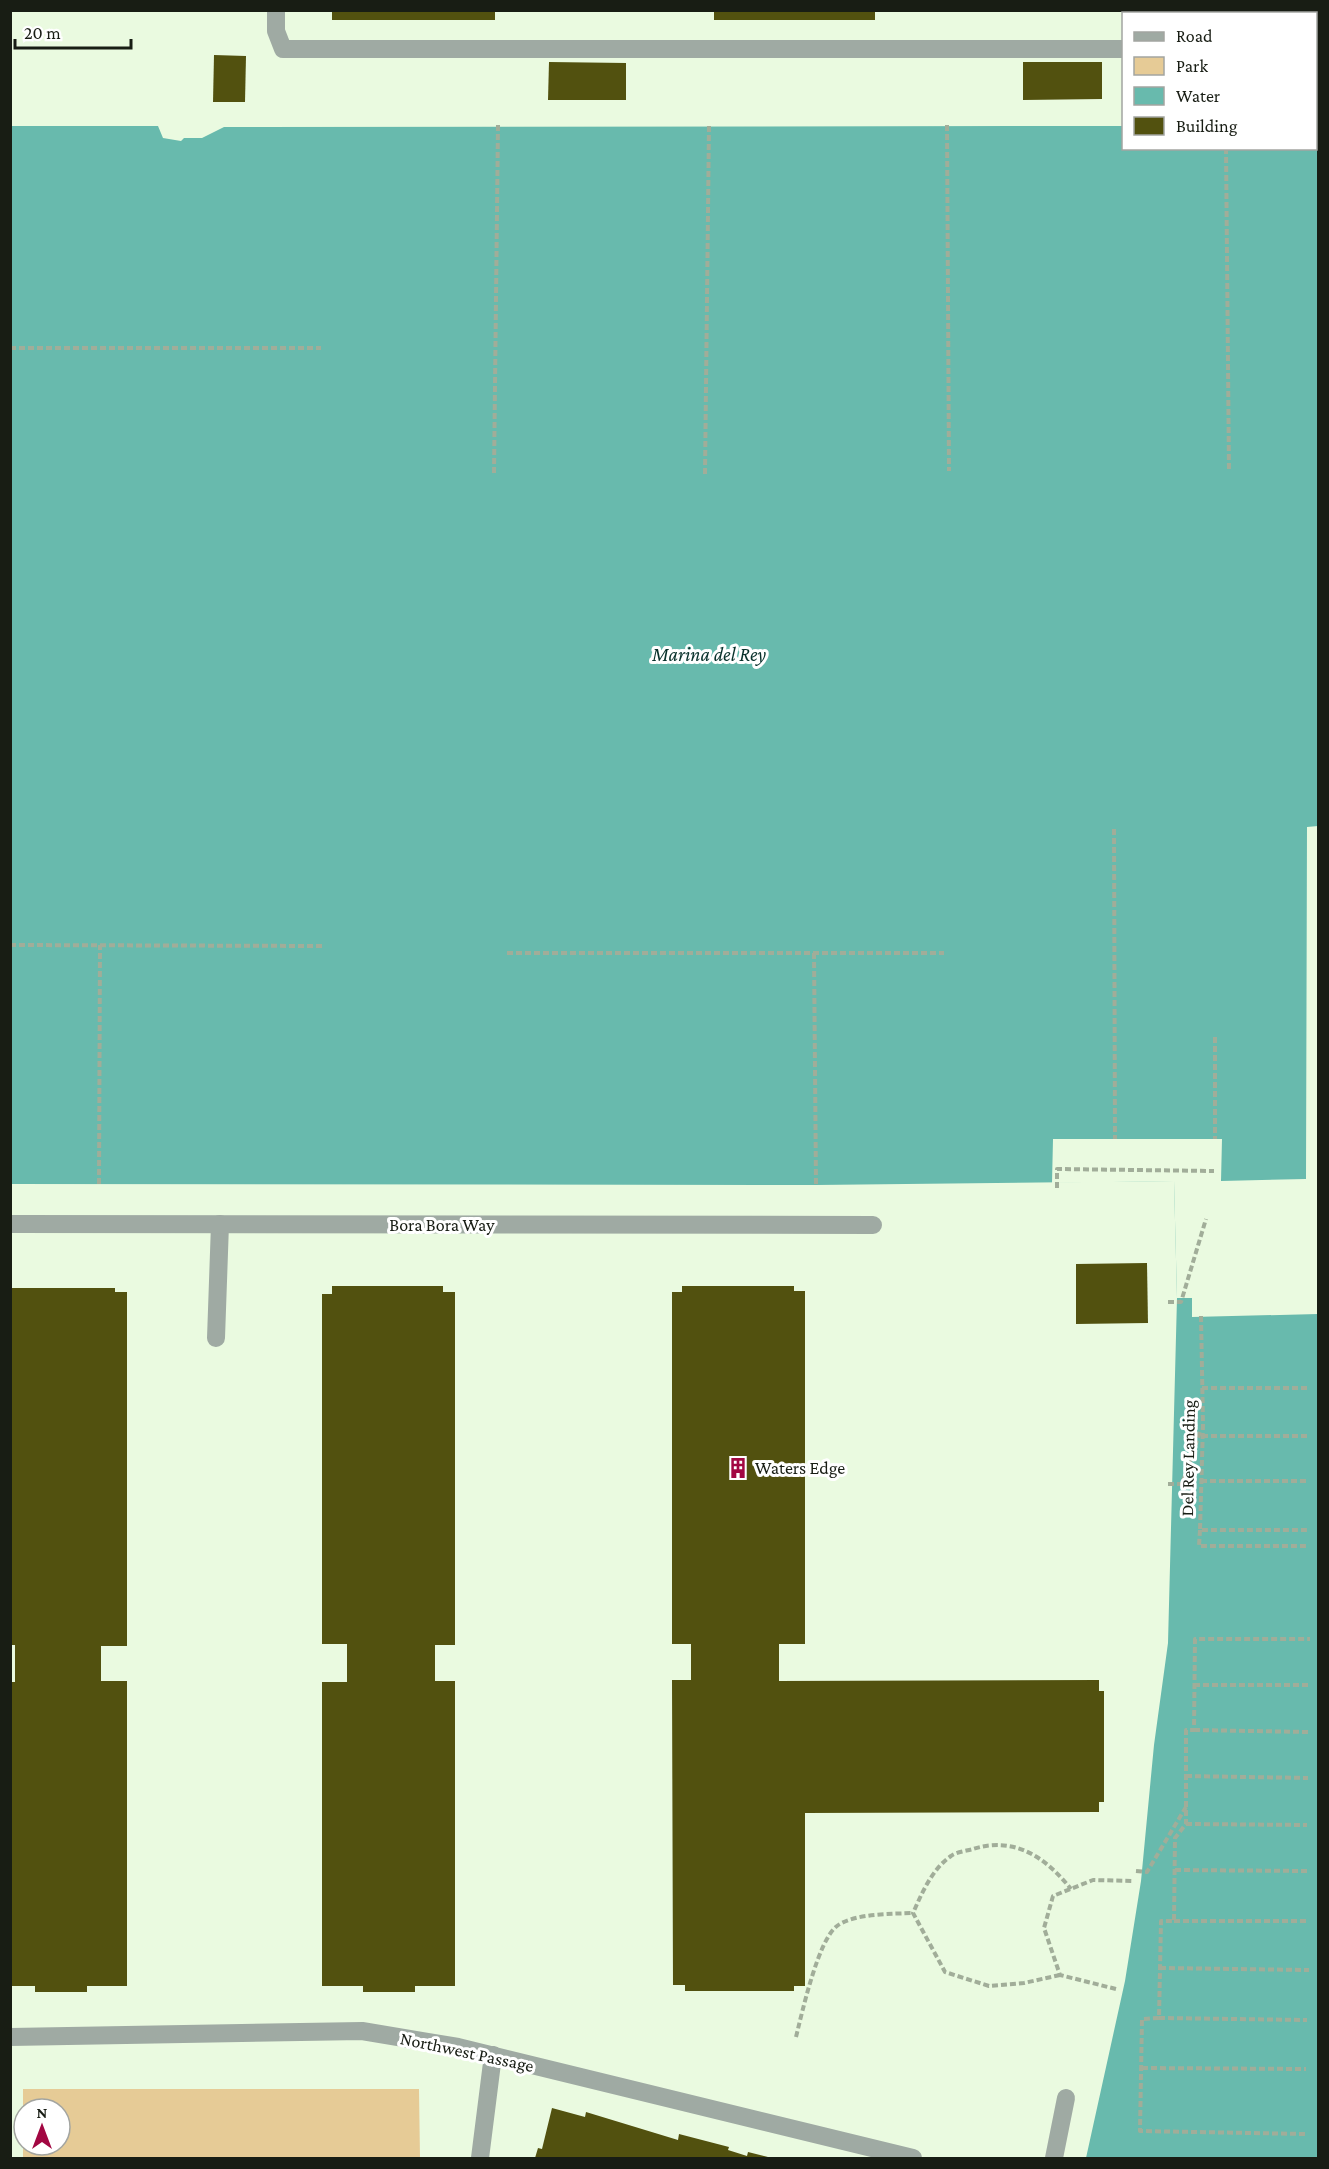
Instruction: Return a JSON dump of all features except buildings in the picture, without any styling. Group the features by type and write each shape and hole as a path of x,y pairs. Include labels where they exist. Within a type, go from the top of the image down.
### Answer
{"street":[{"path":"276,10 276,31 283,49 1122,49"},
{"name":"Bora Bora Way","path":"10,1224 873,1225"},
{"path":"216,1338 220,1224"},
{"name":"Northwest Passage","path":"10,2037 362,2031 494,2055 913,2158"},
{"path":"480,2158 494,2055"},
{"path":"1054,2158 1066,2098"}],"path":[{"path":"494,473 498,125"},
{"path":"705,474 709,125"},
{"path":"947,125 949,471"},
{"path":"1226,150 1229,471"},
{"path":"10,348 321,348"},
{"path":"1114,829 1115,1139"},
{"path":"10,945 325,946"},
{"path":"99,1184 100,945"},
{"path":"507,953 944,953"},
{"path":"814,953 816,1185"},
{"path":"1215,1037 1215,1139"},
{"path":"1058,1188 1058,1169 1214,1171"},
{"path":"1168,1302 1181,1302 1206,1219"},
{"name":"Del Rey Landing","path":"1201,1316 1203,1425 1200,1530 1307,1530"},
{"path":"1202,1388 1308,1388"},
{"path":"1168,1484 1182,1484 1203,1425"},
{"path":"1202,1436 1308,1436"},
{"path":"1201,1481 1308,1480"},
{"path":"1200,1530 1199,1546 1309,1546"},
{"path":"1194,1730 1195,1639 1310,1639"},
{"path":"1194,1685 1309,1685"},
{"path":"1174,1921 1175,1838 1186,1824 1186,1730 1309,1732"},
{"path":"1186,1776 1308,1778"},
{"path":"1136,1870 1147,1872 1186,1806"},
{"path":"1186,1824 1307,1825"},
{"path":"914,1913 927,1883 951,1855 989,1844 1026,1849 1055,1870 1071,1889"},
{"path":"1175,1870 1308,1871"},
{"path":"1060,1975 1044,1928 1053,1896 1093,1880 1134,1881"},
{"path":"914,1913 945,1972 989,1986 1024,1983 1060,1975 1116,1989"},
{"path":"795,2037 822,1949 837,1926 864,1916 914,1913"},
{"path":"1159,2019 1161,1921 1309,1921"},
{"path":"1161,1968 1309,1970"},
{"path":"1305,2134 1140,2131 1142,2019 1307,2020"},
{"path":"1142,2068 1306,2069"}],"green space":[{"path":"23,2089 419,2089 420,2158 23,2158 72,2157 72,2097 23,2097"}],"water":[{"name":"Marina del Rey","path":"1318,11 1318,2158 1086,2158 1125,1981 1141,1881 1154,1745 1168,1643 1177,1298 1174,1181 816,1185 11,1184 10,126 158,126 163,138 181,141 184,138 202,138 224,127 1122,126 1122,150 1317,150 1317,12 1180,12"}],"pier":[{"path":"1318,826 1318,1314 1192,1317 1192,1298 1177,1298 1174,1181 1052,1183 1053,1139 1222,1139 1221,1181 1306,1179 1307,827"}],"place":[{"name":"Waters Edge","path":"738,1468"}]}
